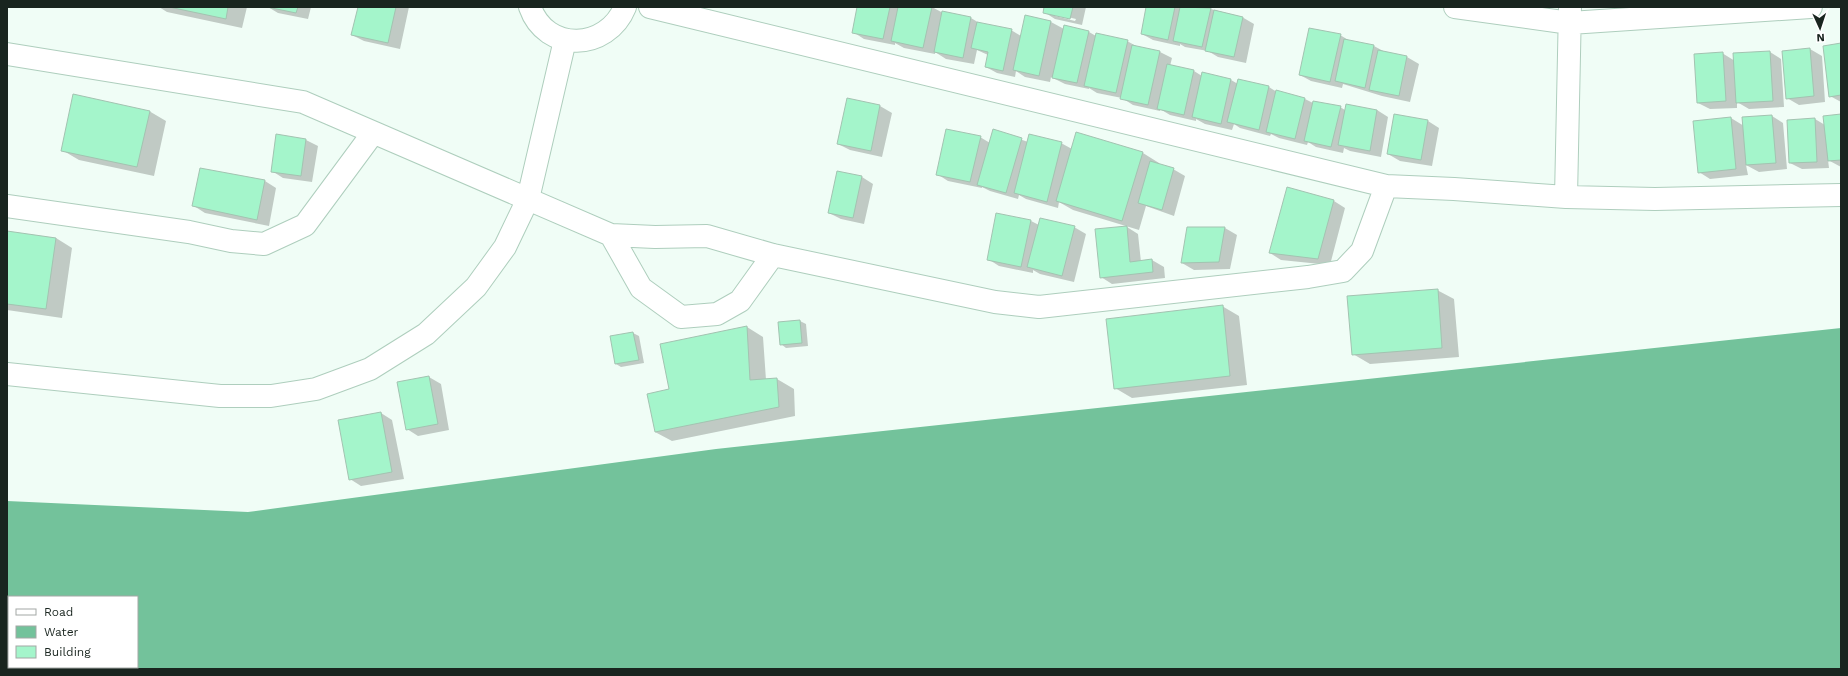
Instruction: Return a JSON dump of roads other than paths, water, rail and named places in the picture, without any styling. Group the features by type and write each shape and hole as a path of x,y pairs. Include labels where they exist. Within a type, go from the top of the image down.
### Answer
{"street":[{"path":"530,7 538,23 550,33 565,40 581,41 597,38 610,29 621,16 625,7"},
{"path":"650,7 1386,186 1566,197 1655,199 1841,195"},
{"path":"1454,7 1570,15 1811,7"},
{"path":"1566,197 1570,15"},
{"path":"7,374 220,396 271,396 316,389 370,369 426,334 476,287 505,247 528,200 565,40"},
{"path":"7,54 303,102 611,235 655,237 707,236 773,254 995,302 1039,307 1083,304 1308,277 1342,271 1362,251 1386,186"},
{"path":"7,206 189,232 231,241 264,244 305,225 373,133"},
{"path":"611,235 641,288 681,317 717,314 740,301 773,254"}],"water":[{"path":"1841,328 1841,669 7,669 7,501 248,512 716,449"}]}
